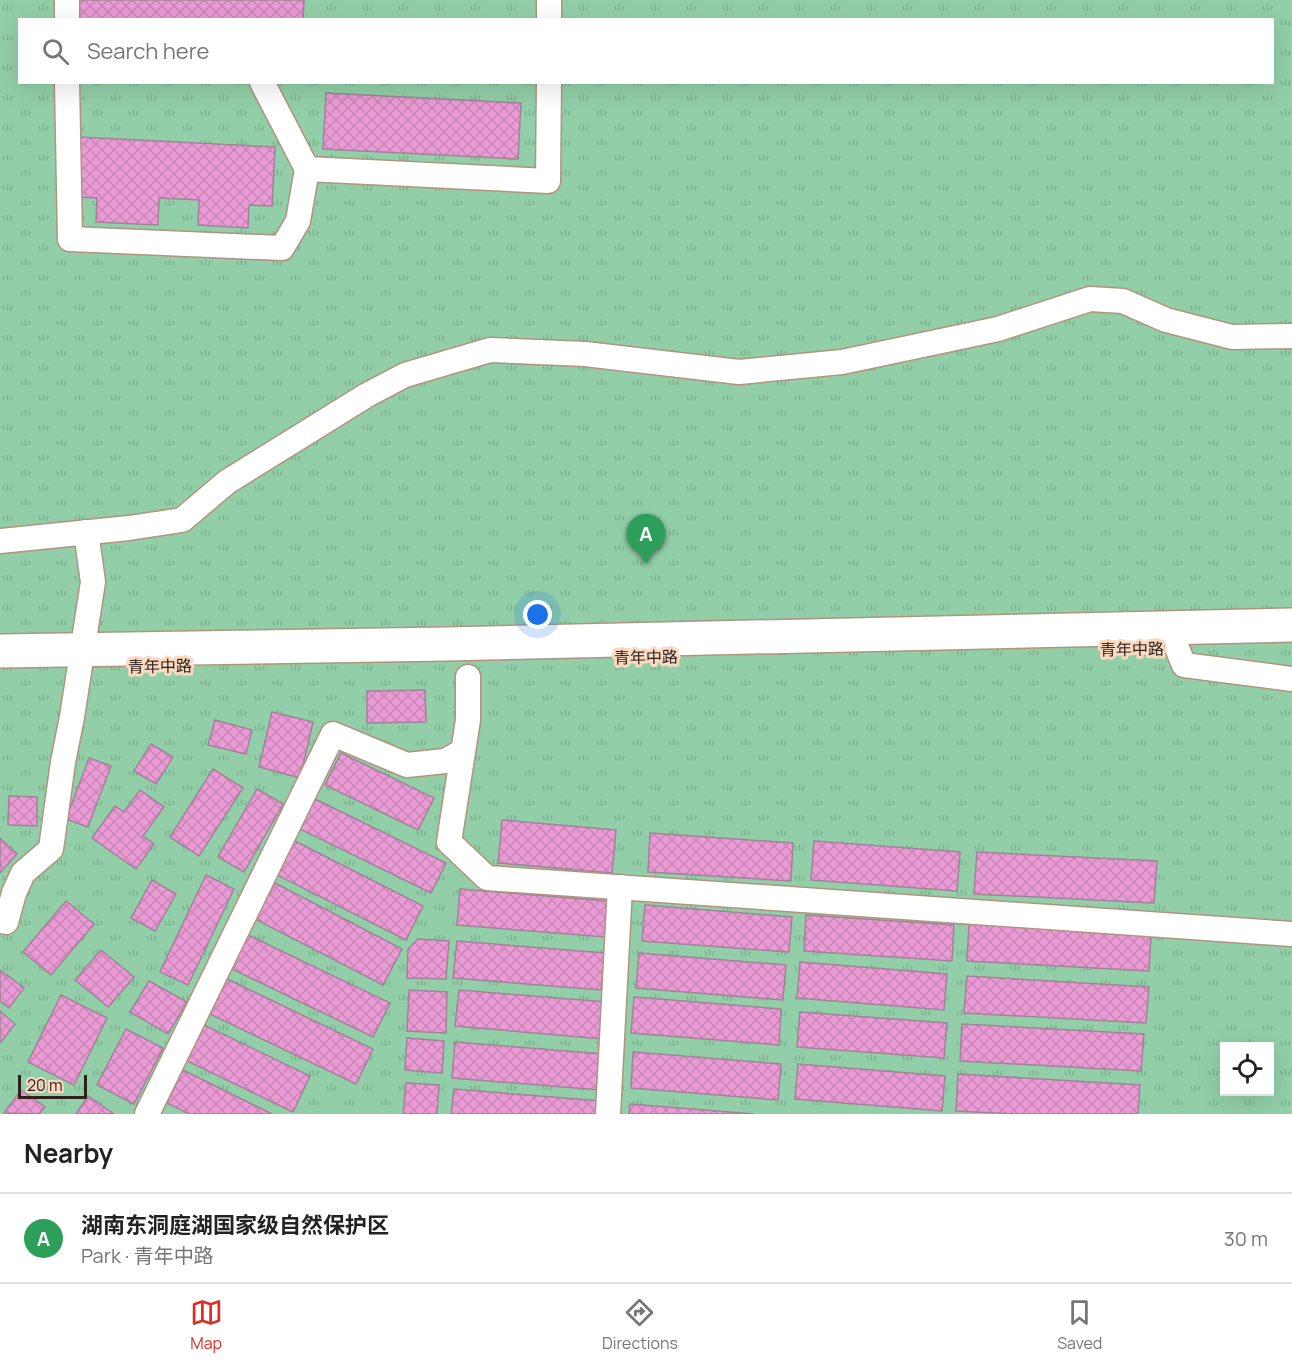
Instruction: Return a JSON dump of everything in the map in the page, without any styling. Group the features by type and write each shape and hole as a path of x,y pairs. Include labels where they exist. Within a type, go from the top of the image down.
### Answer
{"main road":[{"path":"0,651 81,658 446,644 1292,625"},
{"name":"青年中路","path":"0,668 81,658 1292,646"}],"street":[{"path":"67,0 67,18"},
{"path":"549,0 549,18"},
{"path":"68,84 69,239 282,248 298,221 307,170 263,84"},
{"path":"307,170 548,181 549,84"},
{"path":"0,541 182,520 227,482 367,395 405,375 490,350 585,354 739,372 853,360 998,329 1090,299 1124,301 1166,320 1232,337 1292,336"},
{"path":"6,922 14,893 23,873 51,849 93,582 86,532"},
{"path":"1177,648 1184,665 1292,679"},
{"path":"468,677 468,720 449,842 487,878 1292,934"},
{"path":"147,1114 333,734 407,765 445,761 463,751"},
{"path":"608,1114 620,887"}],"green space":[{"path":"0,0 1292,0 1292,1114 0,1114"}],"building":[{"path":"71,0 304,0 303,18 71,18"},
{"path":"326,93 521,103 518,159 323,149"},
{"path":"78,137 275,147 272,206 249,205 248,228 198,225 199,200 159,198 158,225 96,222 97,198 75,197"},
{"path":"425,690 426,722 367,723 367,691"},
{"path":"272,712 313,722 300,778 259,767"},
{"path":"215,720 252,730 246,754 208,745"},
{"path":"151,744 173,757 156,784 134,771"},
{"path":"341,753 434,798 418,830 325,785"},
{"path":"89,758 111,766 88,827 66,819"},
{"path":"213,769 243,788 199,856 170,837"},
{"path":"257,789 283,804 244,872 218,857"},
{"path":"140,790 164,807 143,836 154,844 136,869 92,838 115,806 124,812"},
{"path":"9,796 37,797 37,826 8,825"},
{"path":"315,799 446,863 431,893 300,829"},
{"path":"502,820 616,830 612,873 498,863"},
{"path":"650,833 793,843 791,881 648,872"},
{"path":"0,838 17,854 0,873"},
{"path":"293,840 423,906 406,940 275,874"},
{"path":"814,841 960,852 957,891 811,880"},
{"path":"977,852 1157,861 1154,903 974,894"},
{"path":"206,875 234,889 188,985 160,972"},
{"path":"152,880 176,894 155,931 131,918"},
{"path":"275,883 402,949 383,985 255,919"},
{"path":"460,889 608,901 605,937 457,925"},
{"path":"66,901 94,924 51,975 23,952"},
{"path":"645,905 792,917 789,952 642,941"},
{"path":"806,915 954,925 952,961 804,951"},
{"path":"969,924 1151,935 1149,971 967,961"},
{"path":"246,934 390,1003 373,1037 230,968"},
{"path":"418,939 449,941 446,979 407,978 408,949"},
{"path":"457,941 605,953 601,990 453,978"},
{"path":"101,950 134,977 108,1007 75,980"},
{"path":"639,953 786,965 783,1000 636,988"},
{"path":"800,962 947,974 944,1010 797,998"},
{"path":"0,970 24,988 9,1008 0,1001"},
{"path":"967,976 1149,987 1146,1023 964,1013"},
{"path":"227,979 373,1049 356,1084 210,1014"},
{"path":"149,981 187,1002 168,1034 130,1012"},
{"path":"409,990 447,992 446,1033 407,1031"},
{"path":"459,990 606,1002 603,1039 455,1026"},
{"path":"61,995 107,1018 74,1085 28,1062"},
{"path":"634,997 781,1009 779,1045 631,1033"},
{"path":"0,1011 15,1024 0,1043"},
{"path":"800,1012 947,1023 944,1058 797,1047"},
{"path":"202,1024 310,1076 293,1112 185,1060"},
{"path":"962,1024 1144,1034 1141,1071 960,1061"},
{"path":"126,1029 163,1048 134,1104 97,1085"},
{"path":"407,1038 444,1041 442,1073 405,1070"},
{"path":"455,1042 603,1054 600,1090 452,1078"},
{"path":"633,1052 781,1064 778,1100 631,1088"},
{"path":"798,1064 945,1076 942,1111 795,1099"},
{"path":"183,1070 272,1114 189,1114 167,1103"},
{"path":"958,1074 1140,1085 1138,1114 1014,1114 956,1111"},
{"path":"406,1083 439,1085 437,1114 403,1114"},
{"path":"454,1089 601,1101 600,1114 451,1114"},
{"path":"21,1090 45,1107 39,1114 4,1113"},
{"path":"88,1096 114,1114 76,1114"},
{"path":"630,1104 754,1114 629,1114"}],"place":[{"name":"湖南东洞庭湖国家级自然保护区","path":"646,564"}]}
